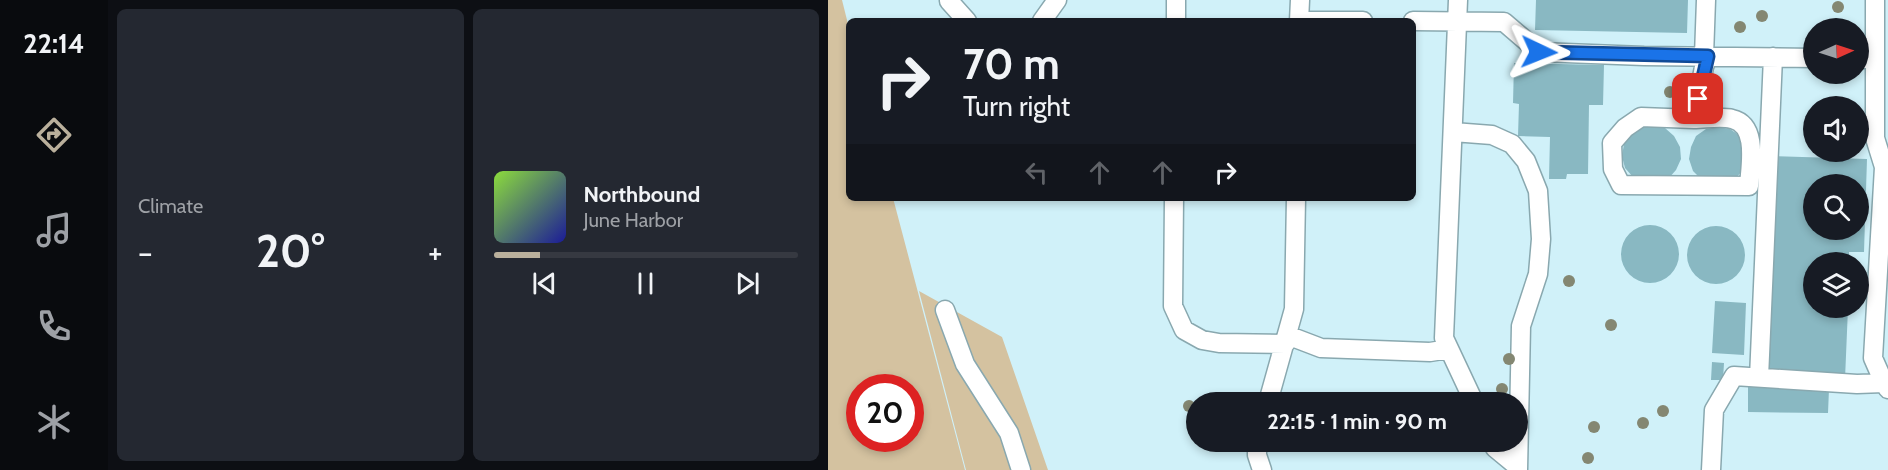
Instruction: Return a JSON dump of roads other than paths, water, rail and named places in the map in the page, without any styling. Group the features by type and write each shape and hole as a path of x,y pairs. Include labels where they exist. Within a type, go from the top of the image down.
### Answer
{"street":[{"path":"1044,18 1057,0"},
{"path":"1176,0 1176,18"},
{"path":"1299,0 1299,18"},
{"path":"1458,0 1444,338 1469,392"},
{"path":"1694,119 1706,56 1706,0"},
{"path":"1869,44 1875,0"},
{"path":"949,1 964,18"},
{"path":"1416,21 1504,22 1539,52 1803,58"},
{"path":"1759,378 1773,57"},
{"path":"1712,470 1714,410 1734,376 1886,386 1873,358 1884,167 1875,138 1869,79"},
{"path":"1641,117 1694,119 1734,119 1748,130 1749,186 1621,185 1613,169 1612,142 1625,128 1641,117"},
{"path":"1453,132 1492,135 1512,144 1526,161 1538,191 1541,239 1538,274 1521,326 1518,469"},
{"path":"1174,201 1173,306 1184,330 1202,340 1219,343 1286,339 1321,348 1430,352 1449,349"},
{"path":"1271,392 1294,309 1296,201"},
{"path":"945,310 965,364 1009,433 1022,470"},
{"path":"1257,452 1262,470"},
{"path":"1499,452 1518,469"}]}
